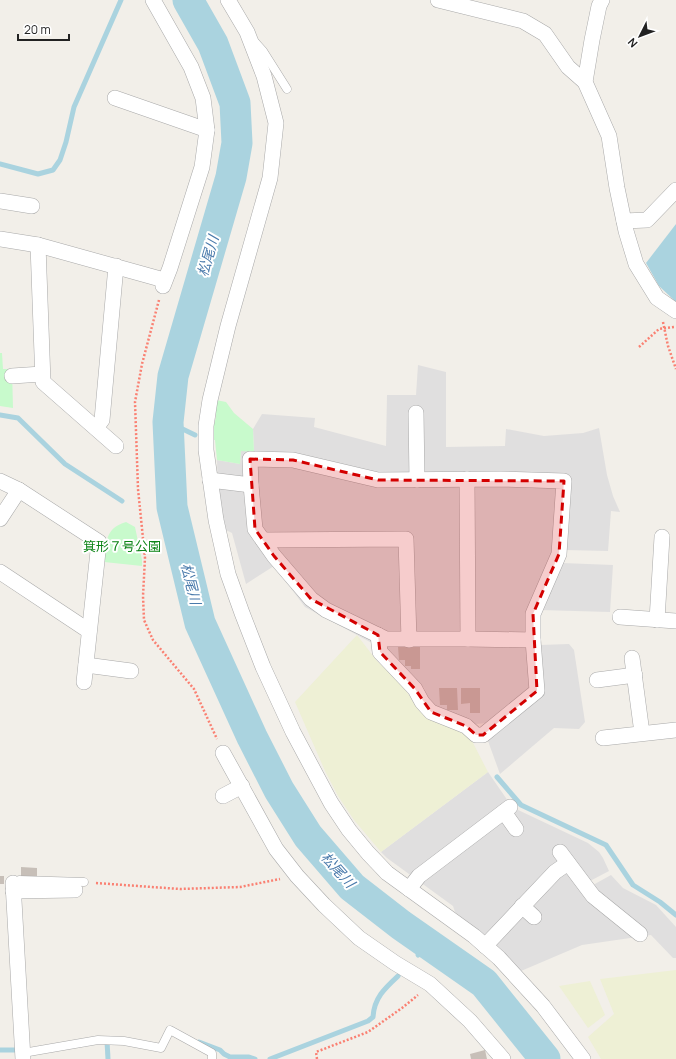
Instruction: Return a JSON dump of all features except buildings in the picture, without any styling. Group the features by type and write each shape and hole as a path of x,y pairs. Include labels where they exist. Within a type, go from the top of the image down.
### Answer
{"street":[{"path":"0,239 38,245 116,266 164,283 202,168 208,130 203,98 193,73 153,0"},
{"path":"228,0 247,32 264,76 276,123 270,178 228,326 210,400 206,426 206,450 210,480 216,520 228,574 263,667 293,732 331,803 349,830 387,873 474,936 499,958 544,1006 583,1059"},
{"path":"438,0 523,21 545,34 568,67 585,82 609,136 617,188 624,221 636,264 657,298 676,311"},
{"path":"585,82 599,6 602,0"},
{"path":"115,98 208,130"},
{"path":"624,221 647,220 676,190"},
{"path":"0,201 32,206"},
{"path":"38,245 43,382 116,446"},
{"path":"96,428 102,420 116,266"},
{"path":"12,376 42,374"},
{"path":"416,413 416,480"},
{"path":"378,635 380,652 415,689 422,702 431,712 466,726 476,735 483,735 537,691 532,640 533,614 559,554 564,481 467,479 378,480 293,460 250,459 251,485 256,529 274,556 311,599 326,610 378,635 386,639 532,640"},
{"path":"467,479 468,639"},
{"path":"210,480 251,485"},
{"path":"0,481 19,490 99,542 84,682"},
{"path":"0,519 19,490"},
{"path":"657,620 662,537"},
{"path":"263,540 406,539 409,640"},
{"path":"0,572 89,631"},
{"path":"620,617 676,621"},
{"path":"632,658 642,733"},
{"path":"86,665 131,671"},
{"path":"597,680 634,675"},
{"path":"603,738 676,730"},
{"path":"223,753 276,849 296,876 324,906 359,938 395,963 430,984 470,1021 503,1059"},
{"path":"223,796 242,786"},
{"path":"409,889 419,876 507,810 516,828"},
{"path":"485,946 555,872 564,858 593,896 640,934"},
{"path":"23,1056 13,887 80,886"},
{"path":"522,906 534,917"}],"lane":[{"path":"247,32 263,51 287,89"},
{"path":"23,1056 98,1040 124,1041 161,1048 170,1030 212,1053 212,1059"}],"path":[{"path":"164,283 142,364 135,402 138,489 145,558 143,596 144,620 152,640 194,689 223,753"},
{"path":"657,298 656,312 664,324 668,346 676,369"},
{"path":"639,347 659,329 676,327"},
{"path":"80,886 188,889 240,887 296,876"},
{"path":"317,1059 316,1052 368,1032 402,1008 430,984"}],"highlighted area":[{"path":"250,459 293,460 378,480 564,481 559,554 533,614 537,691 483,735 476,735 466,726 431,712 415,689 380,652 378,635 311,599 274,556 255,529"}],"shaded area":[{"path":"418,365 446,372 446,447 505,446 506,429 544,436 583,433 599,428 607,475 613,496 620,512 611,511 608,551 565,550 562,563 613,565 610,612 540,610 540,645 569,644 574,650 585,722 579,729 554,728 500,774 488,741 487,723 476,724 465,718 437,709 429,700 424,688 384,646 370,642 305,607 274,566 246,584 232,533 226,530 218,493 217,460 240,464 241,451 254,451 253,429 262,414 315,418 314,427 386,446 387,395 416,395"},
{"path":"488,772 508,801 516,809 588,843 599,852 609,871 590,881 593,885 611,875 623,888 656,905 676,927 676,958 673,958 651,935 582,945 521,971 498,948 455,912 453,906 387,858 381,852"}],"green space":[{"path":"0,353 2,353 3,369 12,369 13,408 0,406"},
{"path":"216,400 226,402 234,413 253,429 254,452 241,451 240,464 217,460 215,440 210,440 216,417"},
{"name":"箕形７号公園","path":"126,522 135,527 142,566 104,562 106,543 110,532 114,528"},
{"path":"357,635 377,661 401,684 420,710 454,727 471,739 488,772 381,852 354,820 338,796 325,771 295,702"},
{"path":"676,970 676,1059 601,1059 588,1037 614,1014 600,979"},
{"path":"590,981 605,1015 588,1028 559,986"}],"water":[{"path":"676,224 676,302 659,286 646,263"}],"waterway":[{"path":"0,164 38,174 53,170 60,160 66,142 74,107 121,0"},
{"name":"松尾川","path":"188,0 213,44 235,103 237,143 231,177 173,376 168,422 172,507 200,623 252,737 279,790 308,836 352,887 401,925 484,983 545,1059"},
{"path":"0,415 18,418 65,464 122,501"},
{"path":"168,422 195,435"},
{"path":"497,777 521,805 606,845 633,885 660,902 676,915"},
{"path":"418,955 429,944"},
{"path":"270,1059 368,1021 373,1017 376,1004 381,994 398,976"},
{"path":"107,1041 108,1059"},
{"path":"199,1042 220,1050 230,1057 249,1057 255,1059"},
{"path":"0,1050 19,1050"}]}
